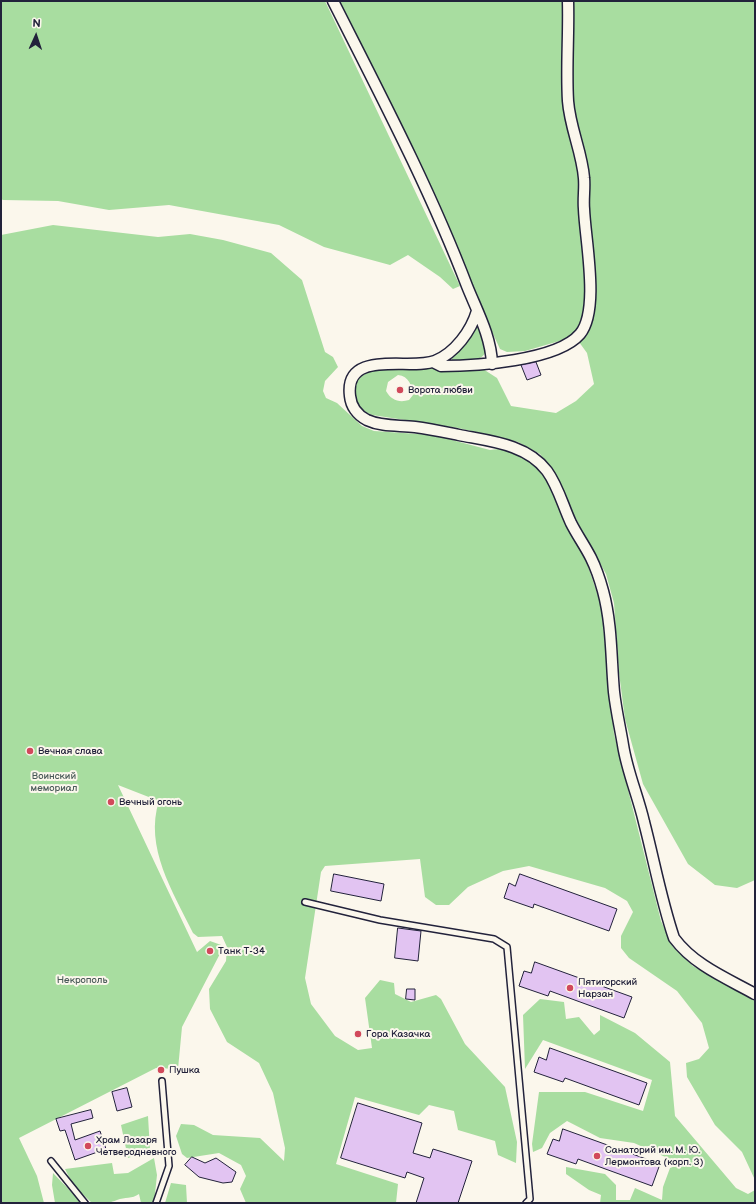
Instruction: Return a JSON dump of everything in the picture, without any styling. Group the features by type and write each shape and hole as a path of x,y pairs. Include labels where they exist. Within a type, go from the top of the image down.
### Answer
{"street":[{"path":"333,1 450,241 485,332 492,354 492,364"},
{"path":"433,362 441,366 492,364 541,354 567,345 579,335 585,327 589,308 591,278 584,215 584,178 571,124 568,100 568,1"},
{"path":"477,311 474,320 449,354 433,362 386,363 365,367 354,375 351,381 349,394 351,404 361,416 378,423 434,430 494,442 518,449 536,459 547,472 561,497 572,525 591,558 603,590 608,614 614,694 623,748 674,938 682,950 696,962 755,994"}],"lane":[{"path":"305,902 380,920 494,939 507,947 530,1199 526,1203"},
{"path":"156,1203 169,1166 162,1081"},
{"path":"52,1161 85,1203"}],"green space":[{"path":"1,1 325,1 460,286 453,289 440,277 408,255 390,265 324,247 279,225 169,205 109,210 58,201 1,199"},
{"path":"338,1 755,1 755,880 737,888 715,885 688,864 643,784 625,719 619,673 614,603 606,574 582,531 553,472 540,454 518,442 458,428 372,415 362,409 357,401 355,391 358,379 371,370 391,367 483,369 497,378 511,406 556,413 576,401 594,384 587,353 579,342 563,340 525,351 507,352 500,349","holes":["398,375 407,379 412,388 413,395 409,400 402,401 393,399 386,391 388,382"]},
{"path":"53,225 158,237 190,234 223,240 271,253 302,280 325,352 333,357 338,367 325,381 323,391 326,398 337,403 362,426 374,431 433,435 490,450 498,449 512,452 531,462 543,474 586,560 601,605 614,734 661,921 673,947 693,966 755,1001 755,1180 742,1152 715,1125 687,1077 686,1063 699,1059 709,1048 702,1023 677,991 629,958 621,948 621,936 633,912 627,901 605,888 529,866 503,871 468,887 449,905 436,905 425,897 420,859 325,866 321,872 305,978 311,1004 335,1036 358,1050 372,1048 365,998 380,980 394,983 395,994 411,1002 436,995 441,999 465,1044 505,1087 517,1142 516,1163 498,1155 495,1141 458,1130 454,1111 429,1105 419,1115 355,1097 336,1164 398,1184 396,1203 246,1203 240,1189 246,1176 241,1165 219,1153 187,1158 182,1154 176,1136 181,1124 194,1125 213,1135 260,1138 284,1161 285,1148 273,1093 259,1063 227,1042 210,1009 209,989 226,961 227,947 222,936 198,937 193,933 169,885 158,852 155,835 155,818 159,801 118,785 197,952 210,941 224,946 182,1027 178,1069 156,1068 19,1138 37,1176 44,1203 1,1203 1,235"},
{"path":"476,327 480,328 485,353 483,356 475,360 465,362 452,362 452,358"},
{"path":"540,999 564,1002 566,1019 579,1017 594,1035 600,1030 600,1015 635,1033 670,1062 675,1116 736,1188 748,1194 755,1190 755,1203 600,1203 601,1195 589,1190 566,1174 566,1167 605,1174 616,1185 616,1200 630,1200 635,1188 662,1200 663,1187 670,1168 681,1164 634,1143 600,1138 567,1121 550,1133 542,1148 533,1152 532,1144 539,1092 585,1092 643,1111 652,1080 543,1040 525,1069 523,1015"},
{"path":"148,1116 150,1150 128,1158 121,1125"},
{"path":"154,1158 157,1175 154,1203 141,1203 139,1194 134,1197 108,1203 92,1203 73,1185 65,1169 112,1163 114,1174 128,1173"},
{"path":"53,1173 82,1203 55,1203 52,1185"},
{"path":"171,1183 186,1185 187,1203 165,1203"}],"building":[{"path":"536,362 541,375 527,380 521,365"},
{"path":"334,874 384,884 381,901 331,891"},
{"path":"520,874 617,909 609,931 534,904 533,908 504,898 509,883 515,886"},
{"path":"398,928 421,931 418,961 395,958"},
{"path":"535,962 632,997 624,1018 550,991 548,996 519,986 524,971 531,973"},
{"path":"407,989 415,989 415,1000 406,999"},
{"path":"550,1048 647,1083 639,1105 565,1078 563,1082 534,1072 539,1057 546,1060"},
{"path":"127,1088 132,1107 117,1111 112,1092"},
{"path":"358,1103 422,1123 413,1153 430,1158 433,1149 472,1161 458,1203 416,1203 424,1178 407,1172 405,1178 341,1158"},
{"path":"91,1110 93,1118 71,1124 75,1140 100,1131 106,1149 75,1160 65,1130 60,1131 56,1119"},
{"name":"Санаторий им. М. Ю. Лермонтова (корп. 3)","path":"563,1129 660,1164 652,1186 578,1159 576,1164 547,1154 553,1139 559,1141"},
{"path":"192,1157 205,1163 216,1158 236,1172 232,1182 223,1183 199,1177 185,1165"}],"place":[{"name":"Ворота любви","path":"400,390"},
{"name":"Вечная слава","path":"30,751"},
{"name":"Вечный огонь","path":"111,802"},
{"name":"Танк Т-34","path":"210,951"},
{"name":"Пятигорский Нарзан","path":"570,988"},
{"name":"Гора Казачка","path":"358,1034"},
{"name":"Пушка","path":"161,1070"},
{"name":"Храм Лазаря Четверодневного","path":"88,1146"},
{"name":"Санаторий им. М. Ю. Лермонтова (корп. 3)","path":"597,1156"}],"park label":[{"name":"Воинский мемориал","path":"54,782"},
{"name":"Некрополь","path":"82,980"}]}
